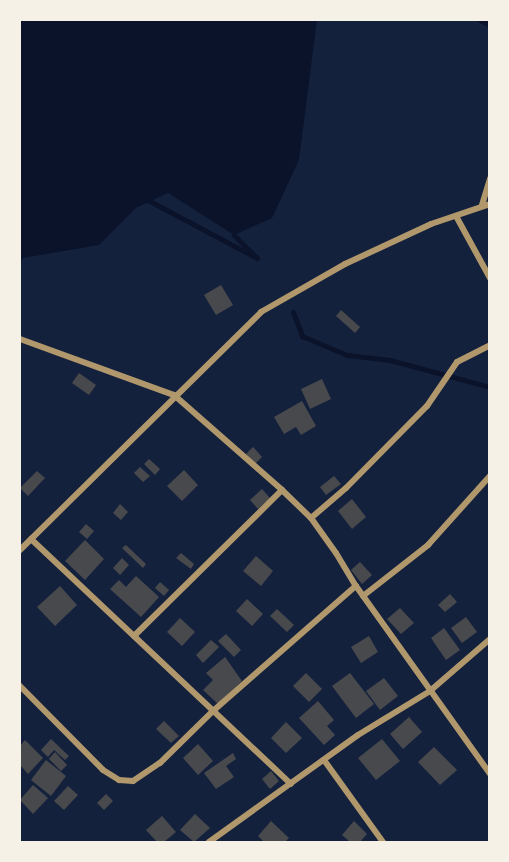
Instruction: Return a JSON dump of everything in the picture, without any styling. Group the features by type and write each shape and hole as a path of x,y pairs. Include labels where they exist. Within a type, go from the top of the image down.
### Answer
{"street":[{"path":"20,550 174,395 261,312 345,264 486,205 489,178"},
{"path":"456,216 489,278"},
{"path":"20,339 174,395 282,490 311,518 356,586 489,774"},
{"path":"311,518 427,406 457,362 489,345"},
{"path":"363,596 428,545 489,476"},
{"path":"134,636 282,490"},
{"path":"31,539 291,784"},
{"path":"20,686 83,752 118,780 133,781 144,776 213,711 356,586"},
{"path":"209,843 324,760 430,691 489,639"},
{"path":"324,760 383,843"}],"water":[{"path":"20,20 317,20 299,160 272,218 234,235 168,193 136,208 99,245 23,258 20,263"}],"building":[{"path":"221,285 233,305 216,315 204,295"},
{"path":"341,310 360,327 355,333 336,316"},
{"path":"79,373 96,385 89,395 72,383"},
{"path":"322,379 331,399 310,409 301,389"},
{"path":"302,401 316,426 301,435 296,427 284,434 274,417"},
{"path":"253,447 262,457 255,464 246,454"},
{"path":"149,459 160,469 155,475 144,464"},
{"path":"140,467 150,476 143,482 134,473"},
{"path":"184,470 198,485 182,501 167,486"},
{"path":"37,471 45,478 28,496 20,488"},
{"path":"334,476 341,484 326,495 320,487"},
{"path":"262,489 270,498 258,509 250,500"},
{"path":"352,499 366,517 352,529 338,511"},
{"path":"120,504 128,512 121,520 113,513"},
{"path":"86,524 94,531 87,539 79,532"},
{"path":"85,540 104,559 85,580 65,561"},
{"path":"126,545 146,564 143,568 122,548"},
{"path":"181,553 194,564 191,569 176,558"},
{"path":"256,556 273,571 261,586 243,571"},
{"path":"122,558 129,565 120,575 113,568"},
{"path":"360,562 372,575 362,584 351,570"},
{"path":"136,576 159,597 141,617 110,589 119,580 126,587"},
{"path":"160,582 169,590 164,596 155,588"},
{"path":"60,586 77,605 55,626 37,607"},
{"path":"450,594 457,602 445,612 438,605"},
{"path":"247,599 263,614 252,626 236,611"},
{"path":"400,608 414,623 401,634 387,619"},
{"path":"277,609 294,625 287,632 270,616"},
{"path":"466,617 477,632 462,643 451,628"},
{"path":"180,618 195,632 182,646 167,632"},
{"path":"444,628 460,650 446,660 431,638"},
{"path":"226,634 241,650 234,657 218,641"},
{"path":"369,636 378,652 361,663 351,647"},
{"path":"211,640 219,647 203,663 196,655"},
{"path":"225,657 242,681 218,704 203,690 213,680 206,673"},
{"path":"306,673 322,689 309,702 293,686"},
{"path":"350,673 374,704 356,718 332,686"},
{"path":"384,678 398,696 380,710 366,691"},
{"path":"318,701 334,720 327,726 335,735 324,745 299,718"},
{"path":"409,717 422,732 403,749 390,734"},
{"path":"164,721 179,736 171,743 156,729"},
{"path":"286,722 302,738 286,753 271,738"},
{"path":"51,739 69,756 65,760 54,750 48,757 41,750"},
{"path":"382,739 400,761 376,780 358,758"},
{"path":"25,740 43,758 28,774 20,765 20,746"},
{"path":"198,744 213,761 198,775 183,758"},
{"path":"434,747 457,770 440,785 418,762"},
{"path":"55,752 67,765 61,771 49,759"},
{"path":"233,753 236,759 226,766 234,777 216,789 204,773"},
{"path":"46,760 66,776 51,796 31,780"},
{"path":"271,771 279,781 270,789 262,779"},
{"path":"33,785 48,798 33,814 20,800"},
{"path":"68,786 78,795 64,810 54,801"},
{"path":"106,794 113,801 104,810 97,803"},
{"path":"195,814 210,828 194,842 180,830"},
{"path":"162,816 176,832 164,842 157,842 146,830"},
{"path":"271,821 289,838 285,842 264,842 258,836"},
{"path":"354,821 367,834 360,842 350,842 342,835"}],"waterway":[{"path":"480,20 490,25"},
{"path":"144,198 257,258 234,235"},
{"path":"293,312 302,336 347,355 390,360 490,387"}]}
